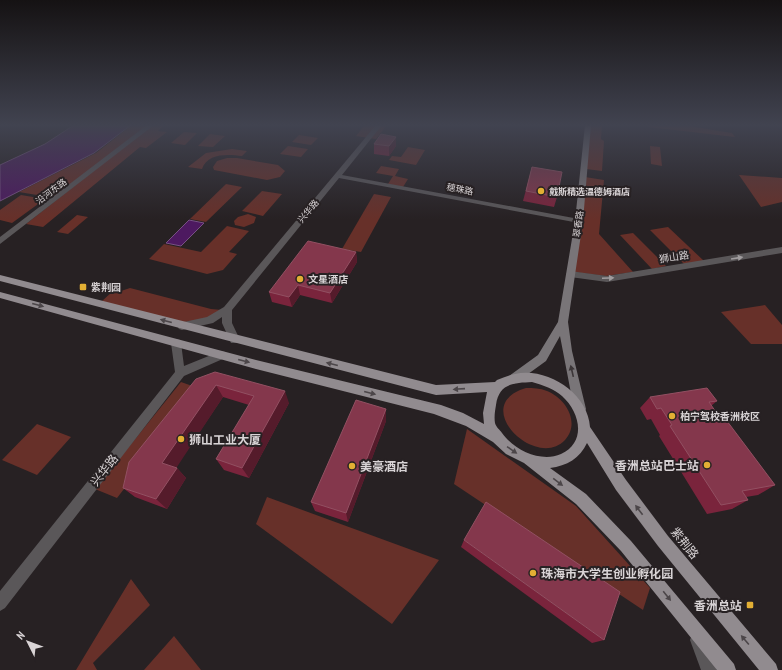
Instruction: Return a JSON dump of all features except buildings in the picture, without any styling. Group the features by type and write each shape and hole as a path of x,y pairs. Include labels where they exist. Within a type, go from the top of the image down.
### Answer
{"main road":[{"name":"翠香路","path":"563,322 579,221 585,156"},
{"path":"0,278 235,340 436,390 498,387"},
{"path":"0,295 221,355 455,415 498,439 511,451 527,459 580,499 626,546 728,670"},
{"path":"498,439 490,425 490,397 498,387 513,379 542,358 563,322"},
{"path":"527,459 544,462 560,460 574,453 582,442 585,429 584,419 580,409 567,350 563,322"},
{"path":"513,379 527,377 535,378 558,386 571,396 580,409"},
{"name":"紫荆路","path":"585,429 621,486 663,541 770,670"}],"street":[{"name":"沿河东路","path":"0,242 111,156"},
{"name":"兴华路","path":"182,326 210,320 227,309 353,156"},
{"name":"穗珠路","path":"337,176 579,221"},
{"name":"狮山路","path":"570,274 607,279 782,250"},
{"path":"227,309 227,323 235,340"},
{"path":"176,343 180,373"},
{"name":"兴华路","path":"0,603 180,373 221,355"},
{"path":"693,627 709,670"}],"shaded area":[{"path":"19,156 88,156 0,201 0,165"},
{"path":"90,156 109,156 55,198 19,192"},
{"path":"112,156 129,156 43,227 26,224"},
{"path":"202,156 217,156 208,160 202,169 188,167"},
{"path":"392,156 421,156 416,165 389,160"},
{"path":"587,156 603,156 602,171 586,169"},
{"path":"651,156 661,156 662,166 651,164"},
{"path":"227,158 237,158 278,165 285,171 280,177 267,180 214,170 213,167 217,161"},
{"path":"381,166 399,169 395,176 408,179 403,187 388,184 393,176 376,173"},
{"path":"739,175 782,178 782,202 761,207"},
{"path":"585,177 604,180 599,234 633,272 606,276 573,272"},
{"path":"226,184 242,187 206,222 190,219"},
{"path":"262,191 282,194 263,216 242,211"},
{"path":"374,194 391,197 361,252 342,249"},
{"path":"21,195 45,199 12,223 0,220 0,210"},
{"path":"248,214 256,217 254,223 244,227 235,225 234,221 238,217"},
{"path":"77,215 88,217 68,234 57,232"},
{"path":"189,220 204,223 181,246 166,243"},
{"path":"227,226 249,231 229,252 237,254 223,270 207,274 149,259 164,244 201,252"},
{"path":"668,227 704,261 684,264 650,230"},
{"path":"633,233 666,266 652,269 620,235"},
{"path":"130,288 211,309 222,310 208,318 182,324 101,302 113,291 118,292"},
{"path":"765,305 782,325 782,344 751,344 721,312"},
{"path":"181,382 201,389 117,498 95,489"},
{"path":"526,388 542,389 554,394 565,405 571,418 571,426 570,433 565,440 553,447 539,447 525,442 513,432 505,420 504,408 510,396"},
{"path":"37,424 71,437 37,475 2,460"},
{"path":"467,429 576,506 650,588 643,610 454,484"},
{"path":"267,497 439,560 392,624 256,524"},
{"path":"131,579 150,605 93,663 97,670 76,670"},
{"path":"174,636 201,670 144,670"}],"place":[{"name":"戴斯精选温德姆酒店","path":"541,191"},
{"name":"文星酒店","path":"300,279"},
{"name":"紫荆园","path":"83,287"},
{"name":"柏宁驾校香洲校区","path":"672,416"},
{"name":"狮山工业大厦","path":"181,439"},
{"name":"香洲总站巴士站","path":"707,465"},
{"name":"美豪酒店","path":"352,466"},
{"name":"珠海市大学生创业孵化园","path":"533,573"},
{"name":"香洲总站","path":"750,605"}]}
